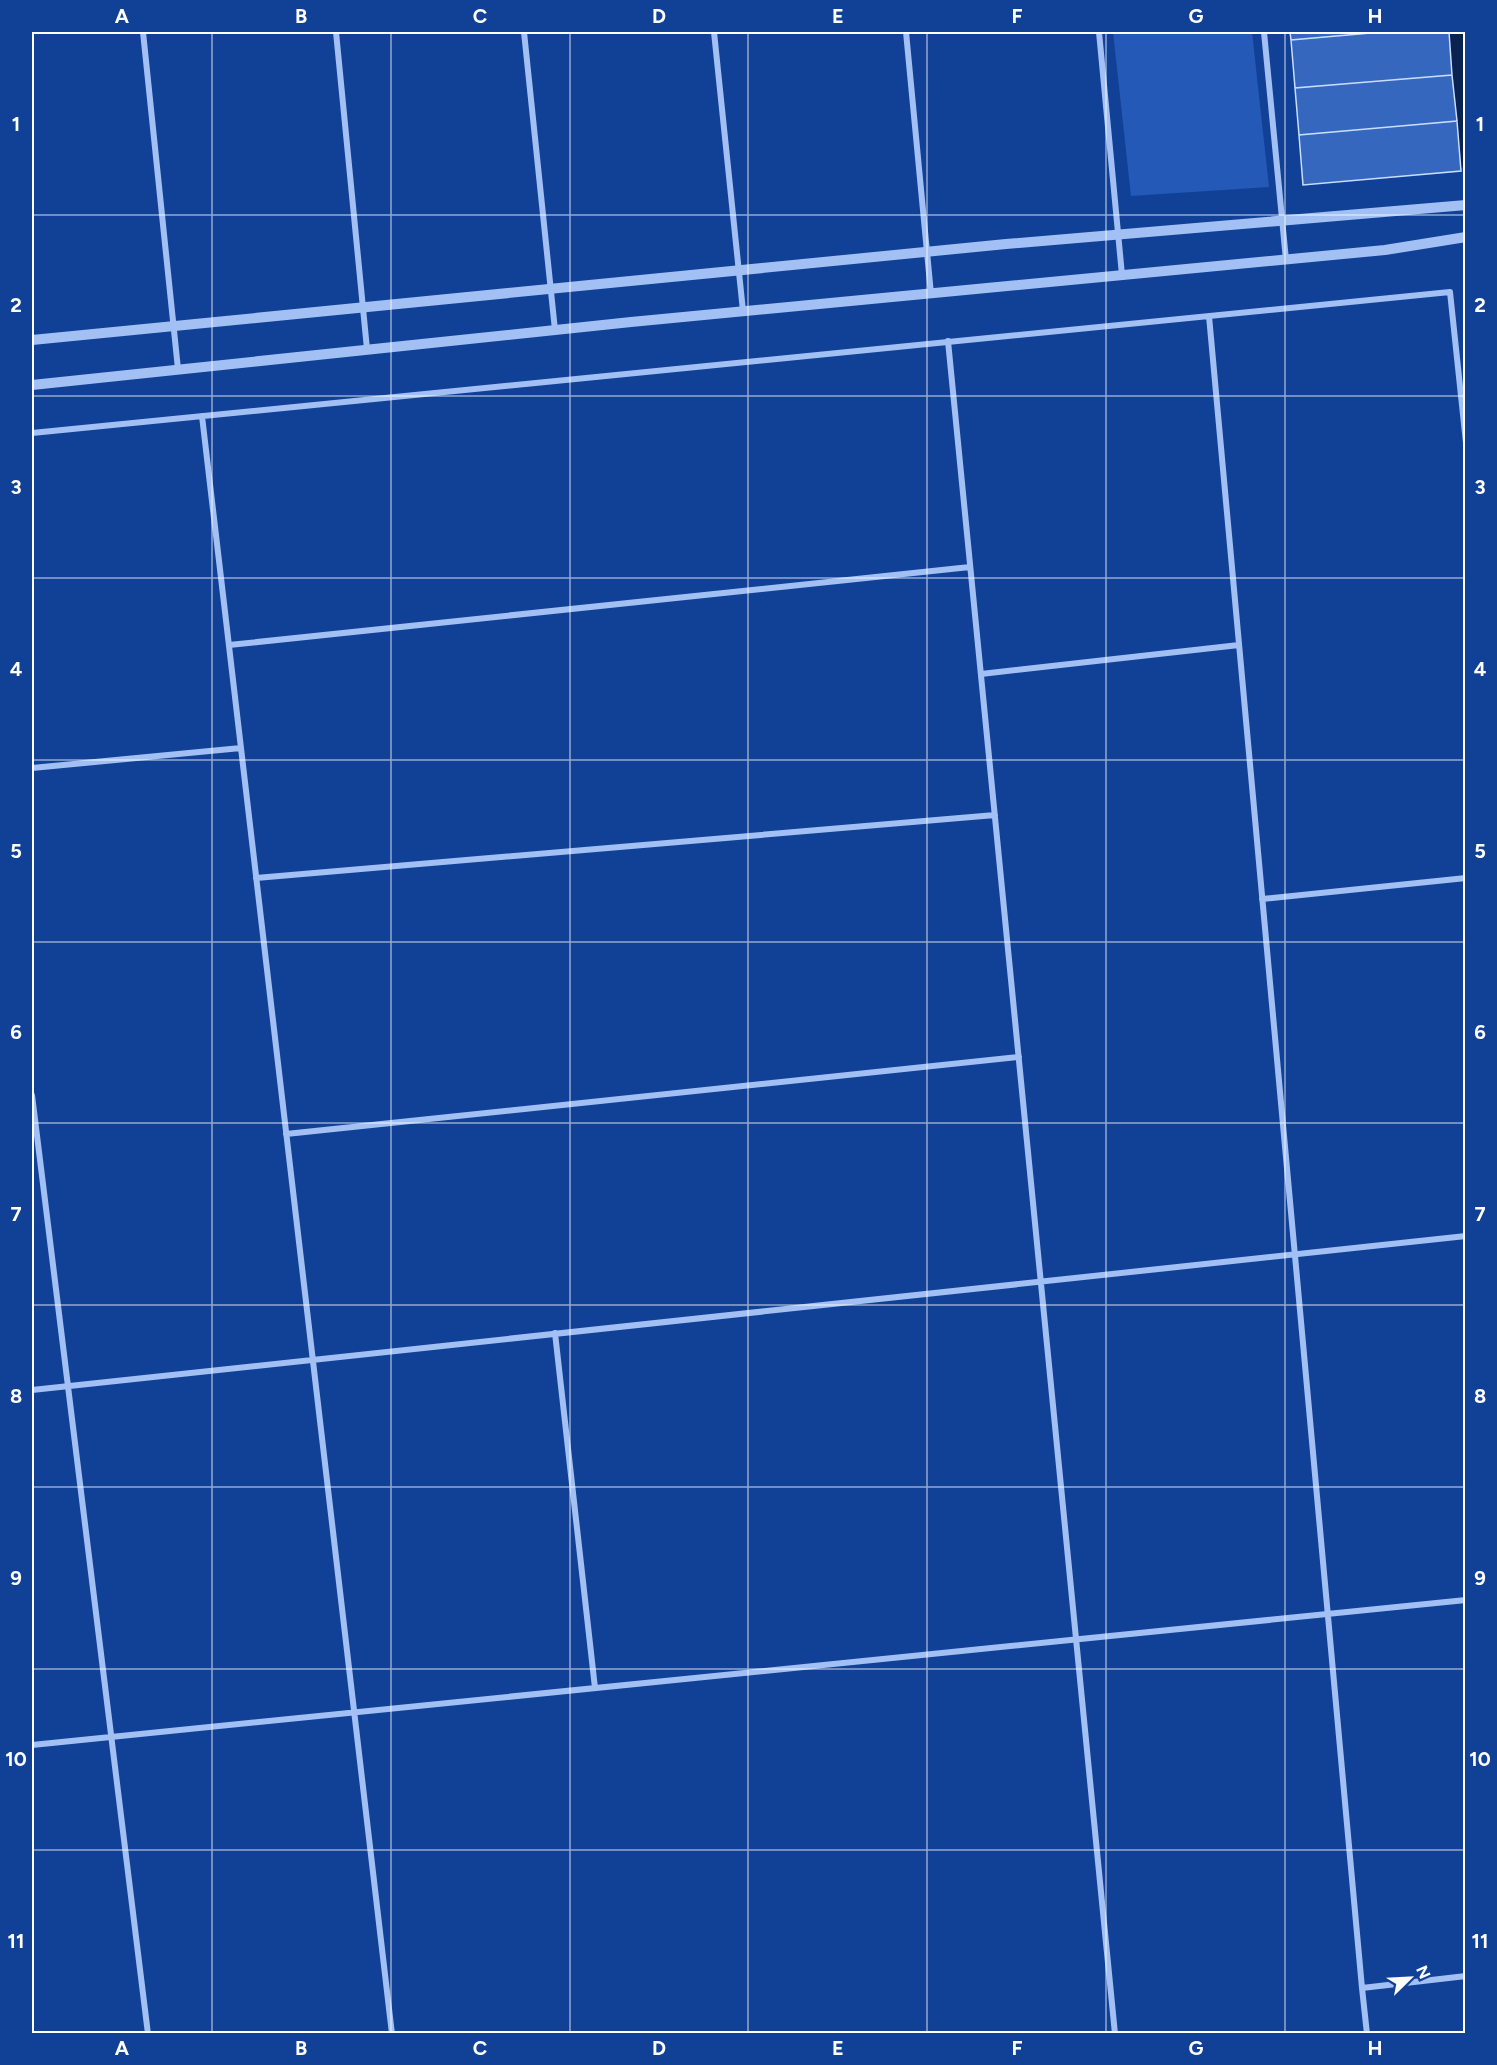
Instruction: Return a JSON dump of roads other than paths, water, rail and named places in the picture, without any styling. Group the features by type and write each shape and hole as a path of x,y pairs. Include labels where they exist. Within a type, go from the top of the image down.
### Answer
{"street":[{"path":"143,32 178,369"},
{"path":"336,32 367,349"},
{"path":"524,32 555,330"},
{"path":"714,32 743,311"},
{"path":"906,32 931,294"},
{"path":"1099,32 1122,275"},
{"path":"1263,32 1286,260"},
{"path":"32,340 927,251 1466,205"},
{"path":"32,385 743,311 1385,250 1466,237"},
{"path":"32,433 1450,292 1466,443"},
{"path":"1209,316 1367,2034"},
{"path":"948,341 1115,2034"},
{"path":"202,416 392,2034"},
{"path":"229,645 970,567"},
{"path":"981,674 1239,645"},
{"path":"32,768 241,748"},
{"path":"256,878 995,815"},
{"path":"1262,899 1466,878"},
{"path":"286,1134 1019,1057"},
{"path":"32,1095 148,2034"},
{"path":"32,1390 1466,1236"},
{"path":"555,1334 595,1688"},
{"path":"32,1745 1466,1600"},
{"path":"1362,1988 1466,1976"}]}
